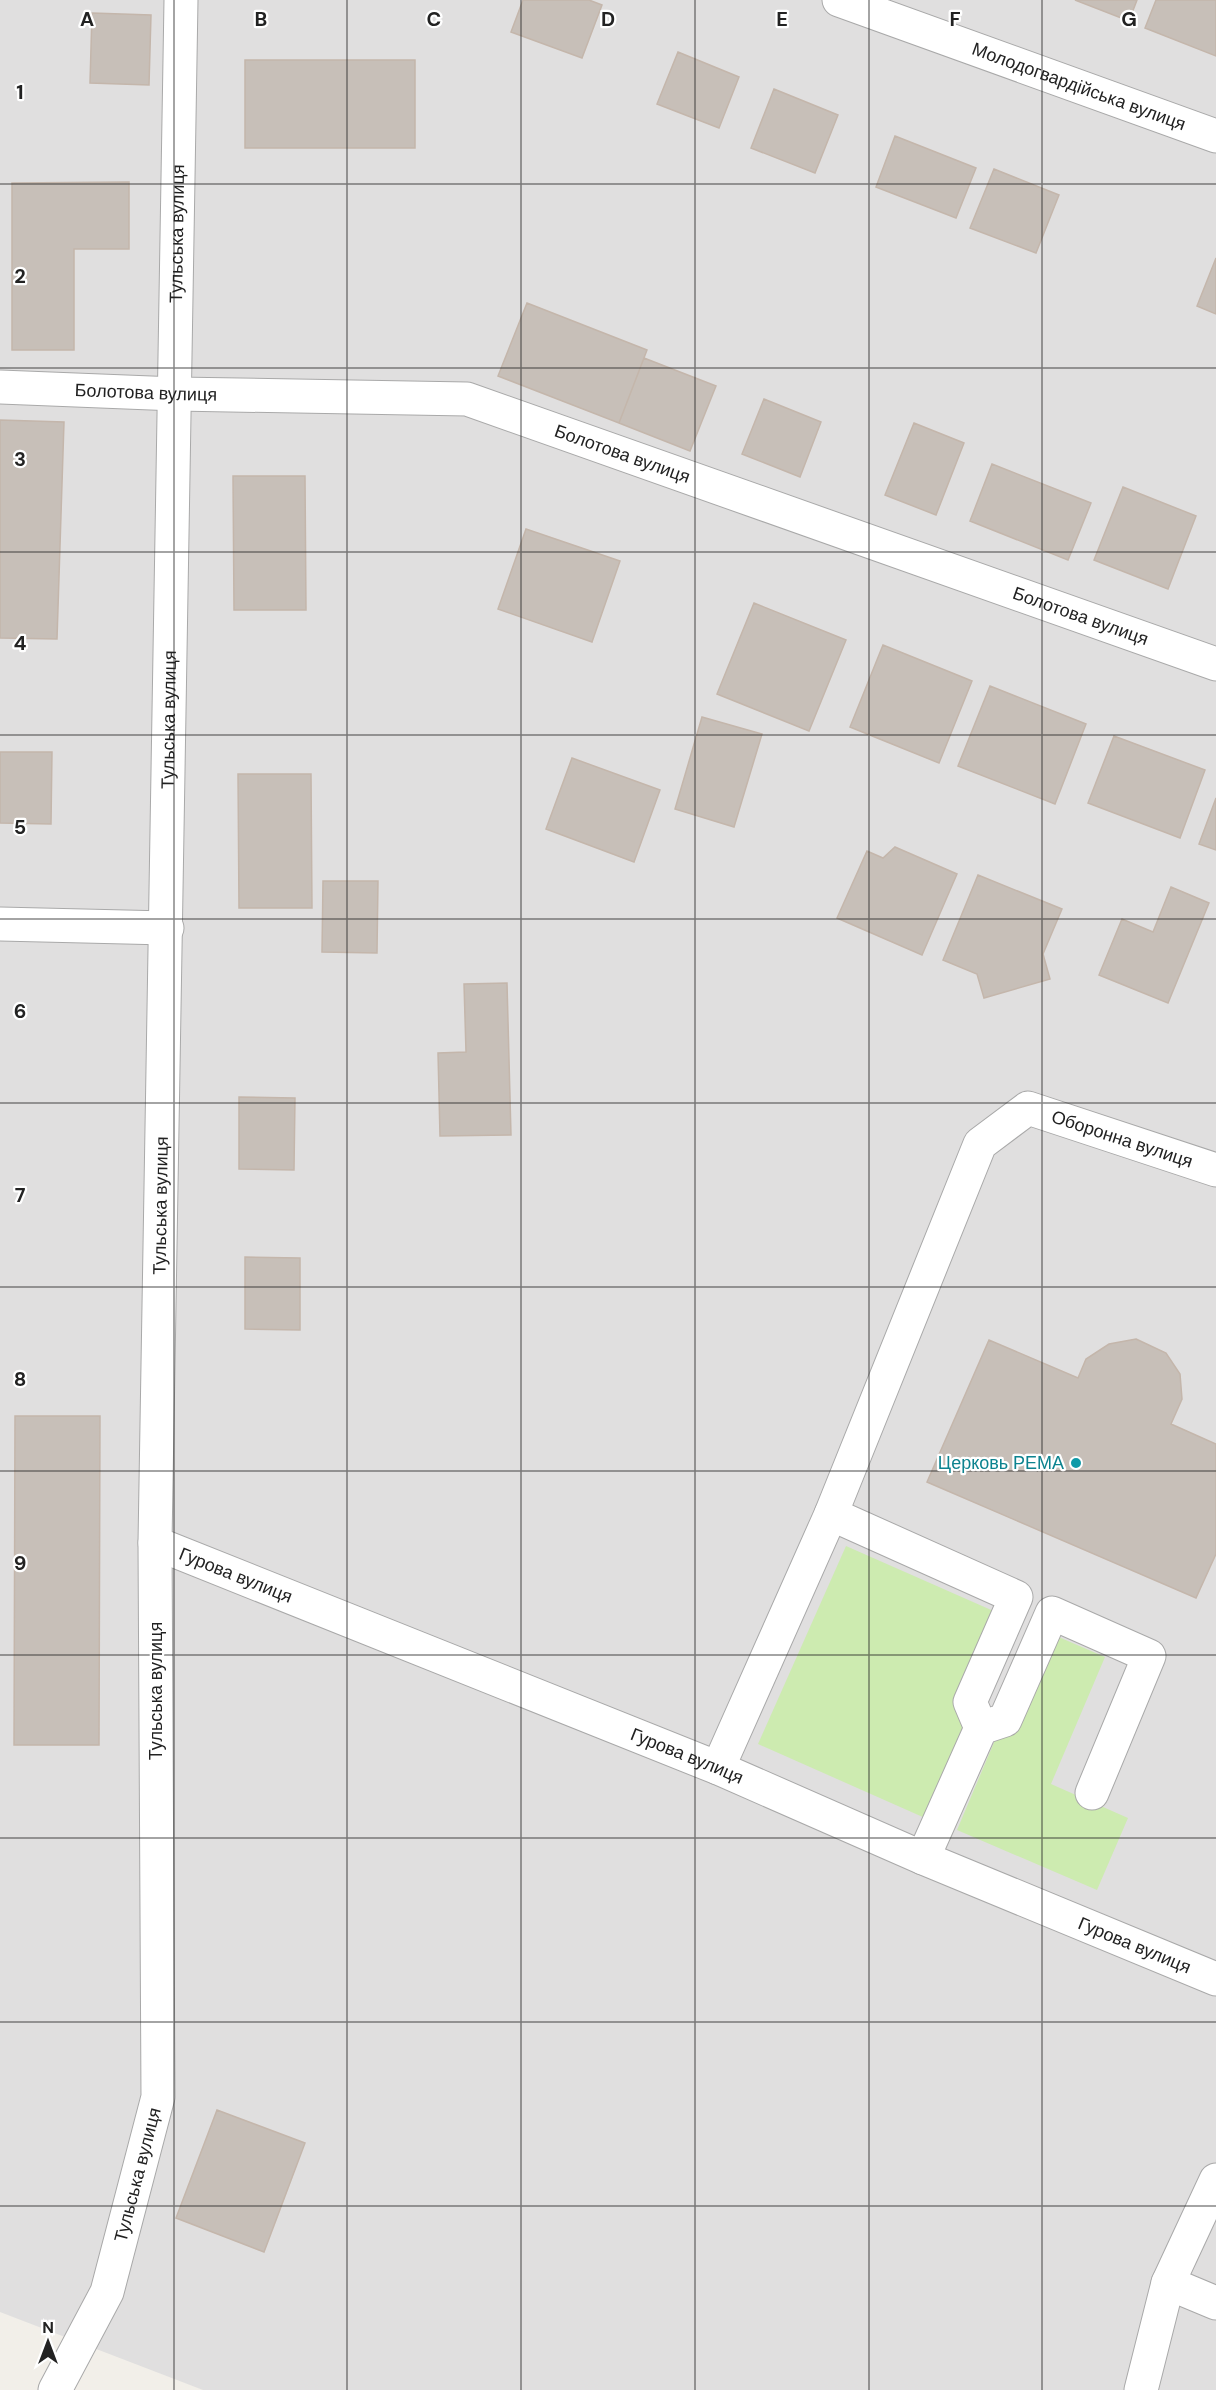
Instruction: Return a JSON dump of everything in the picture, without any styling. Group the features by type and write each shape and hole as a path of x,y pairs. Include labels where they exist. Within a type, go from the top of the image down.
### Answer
{"street":[{"name":"Тульська вулиця","path":"56,2390 108,2292 158,2097 155,1543 182,0"},
{"name":"Молодогвардійська вулиця","path":"839,0 1216,136"},
{"name":"Болотова вулиця","path":"0,387 176,394 467,399 1216,664"},
{"path":"0,924 166,928"},
{"name":"Оборонна вулиця","path":"831,1514 980,1144 1028,1108 1216,1170"},
{"path":"718,1768 831,1514 1016,1597 970,1702 981,1728 923,1858"},
{"name":"Гурова вулиця","path":"155,1543 718,1768 923,1858 1216,1979"},
{"path":"981,1728 1005,1720 1052,1613 1149,1656 1092,1793"},
{"path":"1141,2390 1168,2283 1216,2180"},
{"path":"1168,2283 1216,2303"}],"shaded area":[{"path":"0,0 1216,0 1216,2390 203,2390 0,2312"}],"green space":[{"path":"846,1546 998,1613 964,1730 925,1818 758,1744"},
{"path":"1054,1635 1105,1657 1051,1784 1128,1818 1097,1890 957,1830 995,1740"}],"building":[{"path":"523,0 589,0 602,5 582,58 511,32"},
{"path":"1075,0 1137,0 1129,21"},
{"path":"1156,0 1216,0 1216,56 1145,28"},
{"path":"92,13 151,15 149,85 90,83"},
{"path":"678,52 739,77 719,128 657,104"},
{"path":"245,60 415,60 415,148 245,148"},
{"path":"774,89 838,115 815,173 751,148"},
{"path":"895,136 976,168 956,218 876,187"},
{"path":"994,169 1059,195 1036,253 970,228"},
{"path":"129,182 129,249 74,249 74,350 12,350 12,183"},
{"path":"1216,258 1216,314 1197,306"},
{"path":"527,303 647,350 619,423 498,376"},
{"path":"644,358 716,386 690,451 619,423"},
{"path":"764,399 821,422 800,477 742,454"},
{"path":"0,420 64,422 57,639 0,638"},
{"path":"914,423 964,443 936,515 885,495"},
{"path":"992,464 1091,503 1068,560 970,521"},
{"path":"233,476 305,476 306,610 234,610"},
{"path":"1123,487 1196,516 1168,589 1094,560"},
{"path":"526,529 620,561 592,642 498,609"},
{"path":"754,603 846,640 809,731 717,694"},
{"path":"883,645 972,681 939,763 850,727"},
{"path":"990,686 1086,724 1055,804 958,766"},
{"path":"702,717 762,734 734,827 675,809"},
{"path":"1114,736 1205,770 1180,838 1088,803"},
{"path":"0,752 52,752 51,824 0,823"},
{"path":"572,758 660,790 634,862 546,829"},
{"path":"238,774 311,774 312,908 239,908"},
{"path":"1216,798 1216,850 1199,844"},
{"path":"895,847 957,874 922,955 837,918 867,851 883,858"},
{"path":"978,875 1062,909 1043,954 1050,979 984,998 977,974 943,960"},
{"path":"323,881 378,881 377,953 322,952"},
{"path":"1171,887 1209,903 1168,1003 1099,975 1122,919 1153,932"},
{"path":"507,983 511,1135 440,1136 438,1053 466,1052 464,984"},
{"path":"239,1097 295,1098 294,1170 239,1169"},
{"path":"245,1257 300,1258 300,1330 245,1329"},
{"name":"Церковь РЕМА","path":"1136,1339 1166,1353 1180,1374 1182,1399 1171,1424 1216,1444 1216,1554 1196,1598 927,1482 989,1340 1078,1378 1086,1359 1109,1344"},
{"path":"15,1416 100,1416 99,1745 14,1745"},
{"path":"217,2110 305,2143 264,2252 176,2218"}],"place":[{"name":"Церковь РЕМА","path":"1076,1463"}]}
